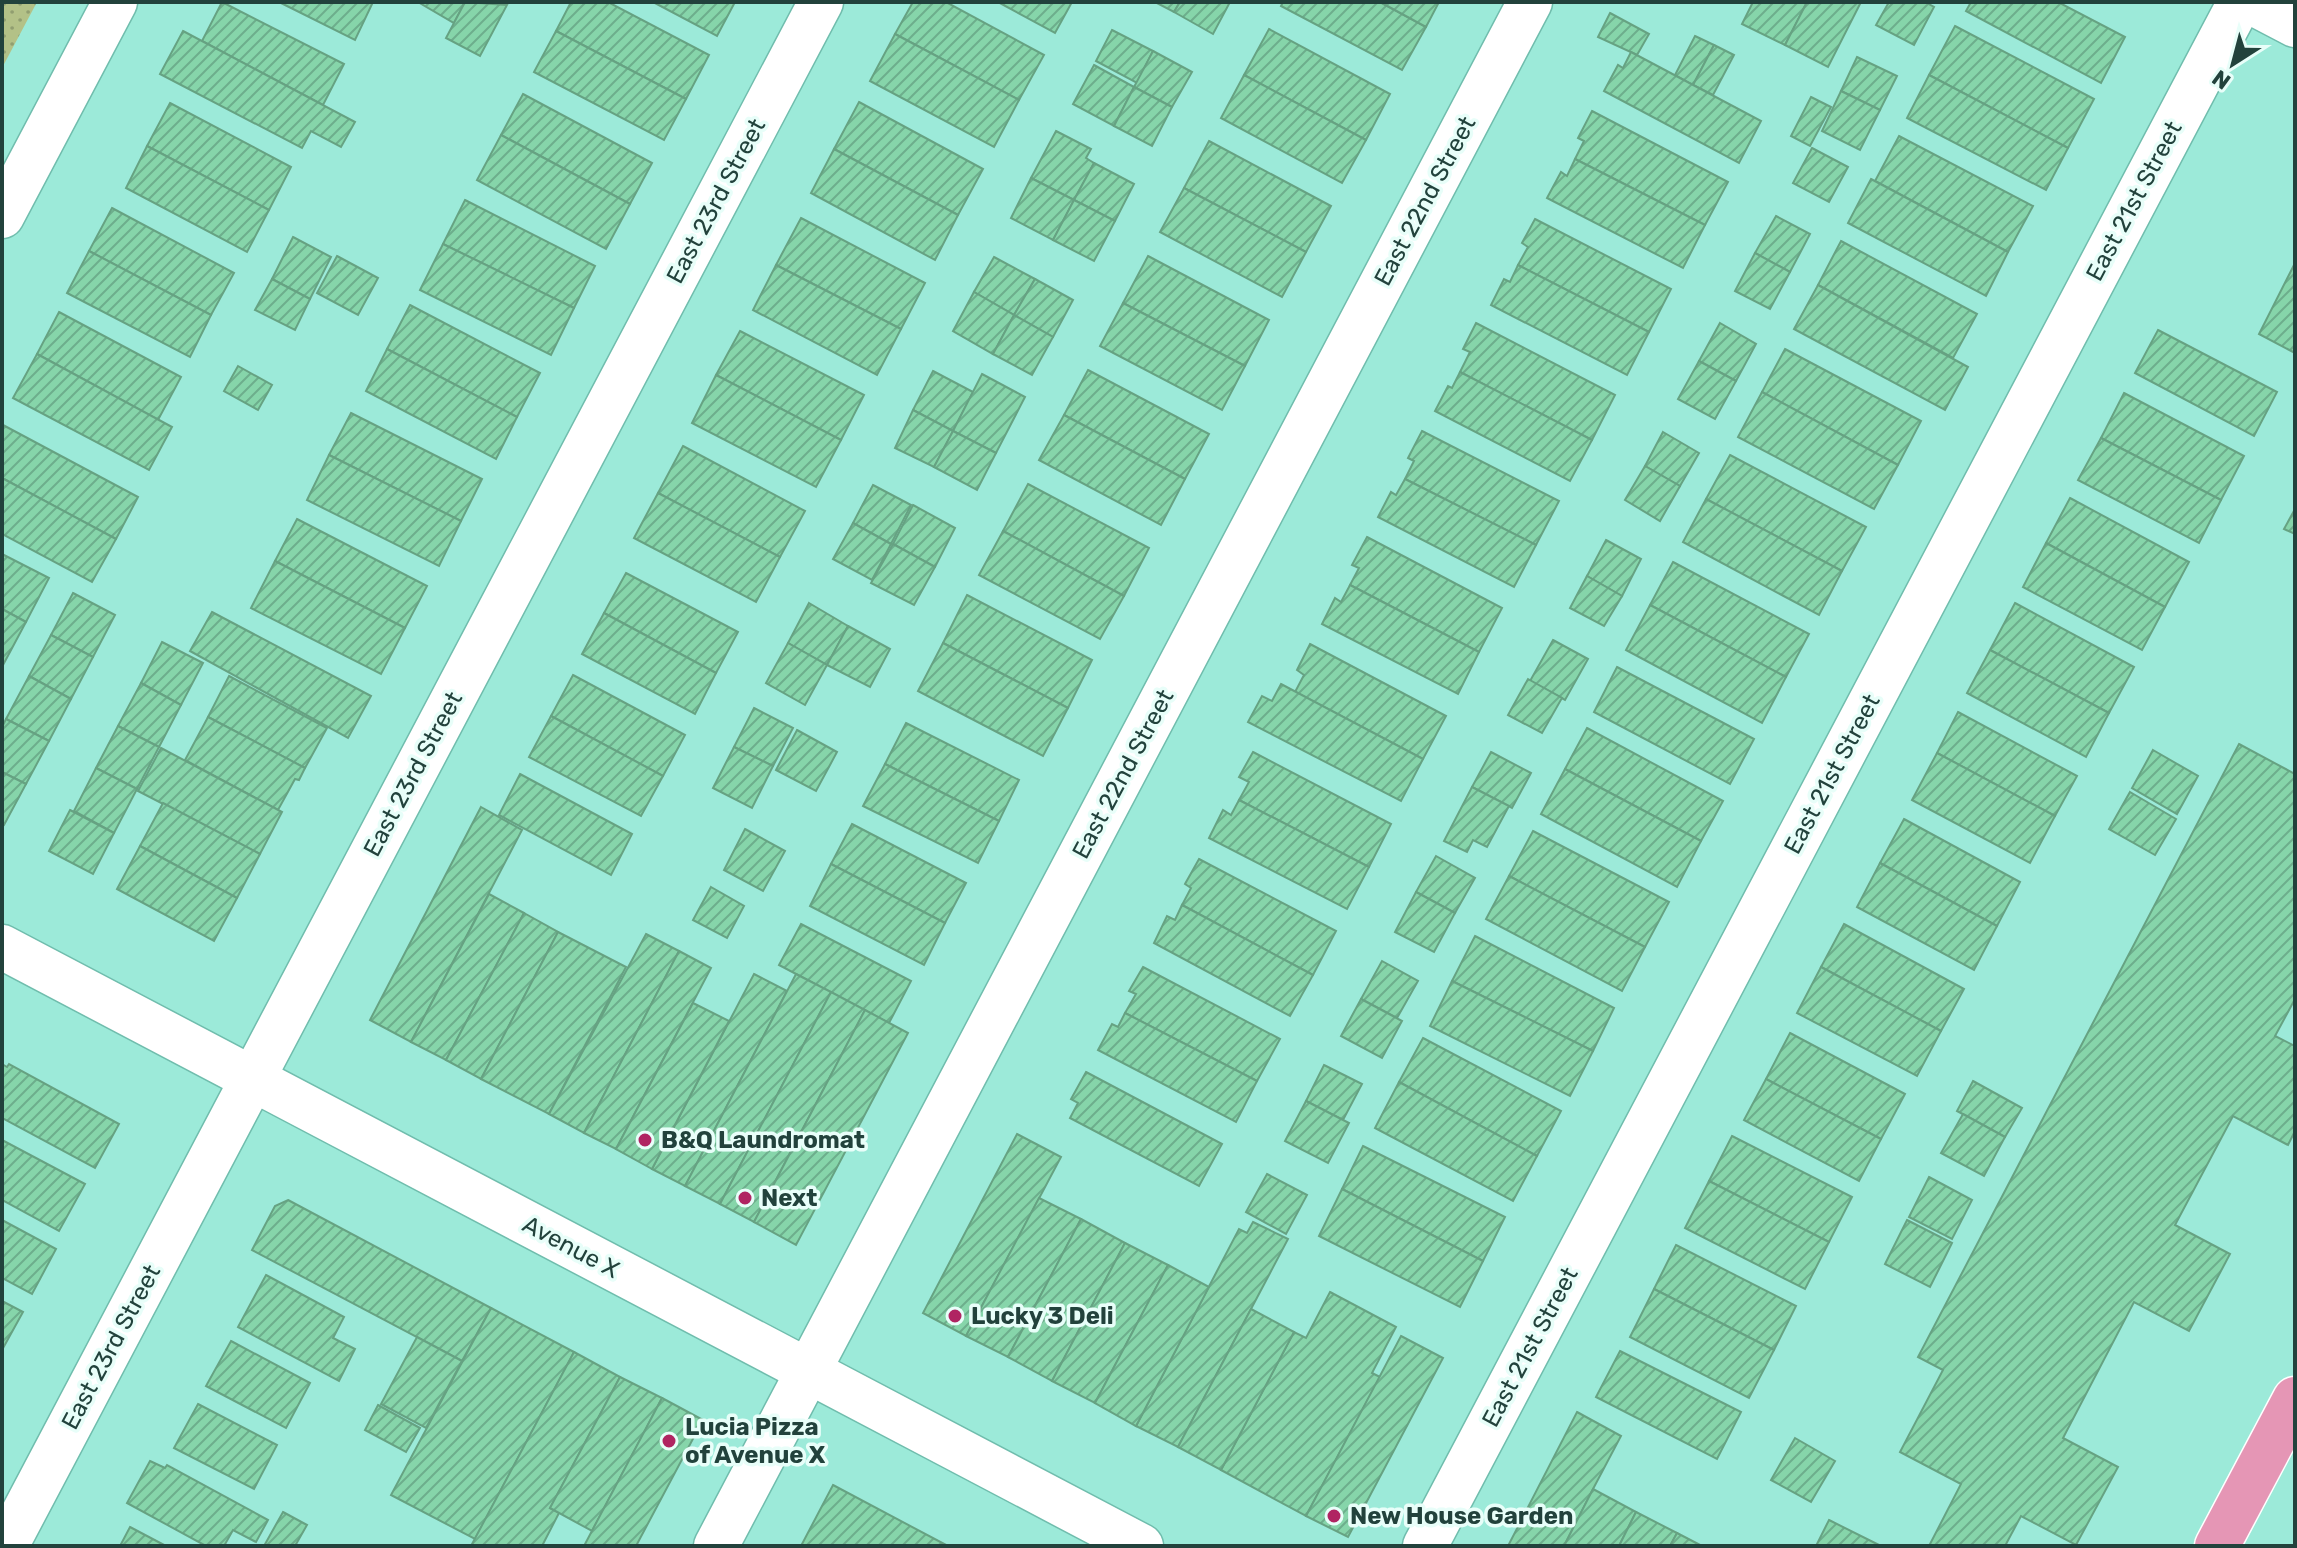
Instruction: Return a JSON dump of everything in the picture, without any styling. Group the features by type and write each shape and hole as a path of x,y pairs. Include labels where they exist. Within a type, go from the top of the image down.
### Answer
{"main road":[{"path":"2217,1546 2295,1399"}],"street":[{"path":"2,216 115,2"},
{"name":"East 23rd Street","path":"6,1546 821,2"},
{"name":"East 22nd Street","path":"716,1546 1530,2"},
{"name":"East 21st Street","path":"1425,1546 2240,2"},
{"path":"2251,2 2295,25"},
{"name":"Avenue X","path":"2,947 1141,1546"}],"green space":[{"path":"2,2 37,2 2,68"}],"building":[{"path":"222,2 344,64 323,105 202,41"},
{"path":"279,2 373,2 355,40"},
{"path":"418,2 465,2 454,23"},
{"path":"465,2 507,5 480,56 446,38"},
{"path":"571,2 608,2 709,55 686,99 556,31"},
{"path":"653,2 735,2 717,36"},
{"path":"913,2 946,2 1044,55 1019,100 895,34"},
{"path":"998,2 1072,2 1055,33"},
{"path":"1155,2 1180,2 1174,12"},
{"path":"1180,2 1230,2 1213,34 1174,12"},
{"path":"1283,2 1380,2 1426,27 1402,70 1281,6"},
{"path":"1380,2 1439,2 1426,27"},
{"path":"1753,2 1807,2 1785,45 1742,24"},
{"path":"1807,2 1861,2 1828,67 1785,45"},
{"path":"1889,2 1925,2 1934,7 1914,45 1876,25"},
{"path":"1971,2 2058,2 2125,37 2101,83 1966,11"},
{"path":"1610,13 1649,34 1637,55 1598,37"},
{"path":"1955,26 2094,99 2068,148 1929,75"},
{"path":"1269,29 1390,94 1366,140 1244,75"},
{"path":"1112,30 1153,51 1137,83 1096,61"},
{"path":"183,31 355,122 341,147 311,131 302,148 160,74"},
{"path":"556,31 686,99 664,140 534,72"},
{"path":"895,34 1019,100 994,147 870,81"},
{"path":"1695,36 1714,45 1693,85 1675,75"},
{"path":"1714,45 1734,55 1713,95 1693,85"},
{"path":"1153,51 1192,72 1172,107 1134,87"},
{"path":"1631,52 1761,121 1739,163 1604,91 1618,65 1623,68"},
{"path":"1857,57 1897,76 1880,110 1841,91"},
{"path":"1094,65 1134,87 1114,126 1073,104"},
{"path":"1244,75 1366,140 1342,183 1221,118"},
{"path":"1929,75 2068,148 2046,190 1907,118"},
{"path":"1134,87 1172,107 1152,146 1114,126"},
{"path":"1841,91 1880,110 1860,150 1822,131"},
{"path":"523,94 652,163 630,204 501,135"},
{"path":"1811,97 1831,107 1810,146 1791,136"},
{"path":"859,102 983,169 958,215 834,149"},
{"path":"170,103 291,167 269,210 147,146"},
{"path":"1592,111 1728,182 1705,225 1575,159 1584,141 1578,138"},
{"path":"1056,131 1091,149 1086,158 1094,163 1074,200 1031,178"},
{"path":"501,135 630,204 606,249 477,180"},
{"path":"1899,136 2033,206 2008,252 1875,181"},
{"path":"1209,141 1331,206 1306,252 1184,188"},
{"path":"147,146 269,210 247,252 126,188"},
{"path":"1812,148 1848,167 1829,202 1793,183"},
{"path":"834,149 958,215 935,260 811,193"},
{"path":"1575,159 1705,225 1683,268 1547,198 1561,172 1567,176"},
{"path":"1094,163 1134,184 1115,221 1074,200"},
{"path":"1031,178 1074,200 1053,240 1011,218"},
{"path":"1871,179 2008,252 1986,296 1848,223"},
{"path":"1184,188 1306,252 1282,297 1160,232"},
{"path":"465,200 595,266 574,308 443,244"},
{"path":"1074,200 1115,221 1094,261 1053,240"},
{"path":"112,208 234,273 211,315 89,251"},
{"path":"1776,216 1810,234 1790,272 1755,253"},
{"path":"801,218 925,283 901,329 776,265"},
{"path":"1535,219 1671,289 1649,332 1518,265 1528,247 1522,243"},
{"path":"293,237 331,257 310,299 272,279"},
{"path":"1841,241 1977,314 1953,358 1818,285"},
{"path":"443,244 574,308 551,355 420,290"},
{"path":"89,251 211,315 190,357 67,293"},
{"path":"1755,253 1790,272 1770,309 1735,291"},
{"path":"337,256 378,278 358,315 317,293"},
{"path":"1148,256 1269,320 1245,366 1123,303"},
{"path":"994,257 1035,279 1014,315 974,292"},
{"path":"2295,263 2295,353 2259,334"},
{"path":"776,265 901,329 877,375 753,310"},
{"path":"1518,265 1649,332 1627,375 1491,305 1504,279 1510,282"},
{"path":"272,279 310,299 295,330 255,310"},
{"path":"1035,279 1073,300 1053,337 1014,315"},
{"path":"1818,285 1968,367 1945,410 1794,329"},
{"path":"974,292 1014,315 993,354 953,331"},
{"path":"1123,303 1245,366 1222,410 1100,346"},
{"path":"410,305 540,373 517,417 387,349"},
{"path":"59,312 181,377 158,420 37,354"},
{"path":"1014,315 1053,337 1032,375 993,354"},
{"path":"1476,323 1615,395 1592,440 1460,372 1470,352 1463,349"},
{"path":"1720,323 1756,344 1736,381 1699,361"},
{"path":"2158,330 2277,392 2254,436 2135,373"},
{"path":"740,331 864,395 841,440 716,375"},
{"path":"387,349 517,417 496,459 366,391"},
{"path":"1785,349 1921,421 1898,465 1762,392"},
{"path":"37,354 172,427 149,470 13,398"},
{"path":"1699,361 1736,381 1715,419 1678,399"},
{"path":"238,366 272,385 258,410 224,391"},
{"path":"1088,370 1209,434 1185,479 1064,415"},
{"path":"933,371 973,392 953,431 913,410"},
{"path":"1460,372 1592,440 1570,481 1435,411 1448,386 1452,388"},
{"path":"982,374 1025,397 996,453 953,431"},
{"path":"716,375 841,440 816,487 692,423"},
{"path":"1762,392 1898,465 1874,509 1738,437"},
{"path":"2124,393 2244,456 2221,500 2101,438"},
{"path":"913,410 953,431 934,467 895,448"},
{"path":"351,413 482,479 461,521 329,455"},
{"path":"1064,415 1185,479 1161,525 1039,460"},
{"path":"3,425 138,497 116,539 2,478"},
{"path":"953,431 996,453 977,490 934,467"},
{"path":"1422,431 1559,501 1536,545 1405,479 1414,461 1408,458"},
{"path":"1663,432 1699,453 1680,486 1645,466"},
{"path":"2101,438 2221,500 2199,543 2078,480"},
{"path":"683,446 805,511 780,557 658,493"},
{"path":"329,455 461,521 439,566 307,500"},
{"path":"1730,455 1866,527 1842,571 1706,499"},
{"path":"1645,466 1680,486 1660,521 1625,500"},
{"path":"2,478 116,539 92,582 2,534"},
{"path":"1405,479 1536,545 1514,587 1378,517 1391,492 1396,495"},
{"path":"1028,484 1149,548 1124,596 1003,531"},
{"path":"873,485 911,505 891,544 853,523"},
{"path":"658,493 780,557 756,602 634,538"},
{"path":"2070,498 2189,562 2165,607 2046,543"},
{"path":"1706,499 1842,571 1819,615 1683,542"},
{"path":"913,505 955,528 935,567 893,544"},
{"path":"2295,509 2295,534 2284,529"},
{"path":"297,519 427,586 405,628 275,561"},
{"path":"853,523 891,544 872,580 833,559"},
{"path":"1003,531 1124,596 1100,639 979,575"},
{"path":"1367,537 1502,608 1479,652 1350,585 1359,568 1352,565"},
{"path":"1606,540 1641,559 1622,596 1587,576"},
{"path":"2046,543 2165,607 2142,650 2023,587"},
{"path":"893,544 935,567 914,605 871,583"},
{"path":"2,554 49,578 26,622 2,609"},
{"path":"275,561 405,628 381,674 251,608"},
{"path":"1673,562 1809,634 1786,677 1650,605"},
{"path":"626,573 738,632 716,673 604,613"},
{"path":"1587,576 1622,596 1604,626 1570,608"},
{"path":"1350,585 1479,652 1458,694 1322,624 1335,598 1341,602"},
{"path":"73,593 115,615 93,657 51,635"},
{"path":"967,595 1092,660 1068,708 943,643"},
{"path":"809,603 848,626 827,665 788,643"},
{"path":"2015,603 2134,667 2109,713 1990,650"},
{"path":"1650,605 1786,677 1762,723 1626,650"},
{"path":"2,609 26,622 3,665 2,664"},
{"path":"212,612 371,696 348,738 190,651"},
{"path":"604,613 716,673 695,714 582,654"},
{"path":"848,626 890,649 870,687 827,665"},
{"path":"51,635 93,657 71,699 29,676"},
{"path":"1553,640 1588,659 1565,700 1530,681"},
{"path":"162,642 203,663 181,705 141,683"},
{"path":"788,643 827,665 805,705 766,683"},
{"path":"943,643 1068,708 1043,756 918,691"},
{"path":"1310,644 1446,716 1423,759 1295,692 1304,675 1297,670"},
{"path":"1990,650 2109,713 2086,757 1967,693"},
{"path":"1617,667 1754,739 1730,784 1594,712"},
{"path":"573,675 685,735 663,776 551,716"},
{"path":"29,676 71,699 49,741 6,719"},
{"path":"229,676 327,728 305,768 208,717"},
{"path":"1528,679 1562,698 1542,733 1508,715"},
{"path":"141,683 181,705 159,747 118,726"},
{"path":"1281,684 1423,759 1401,801 1248,722 1262,696 1272,701"},
{"path":"754,708 793,728 773,766 734,747"},
{"path":"1958,712 2077,776 2055,816 1937,753"},
{"path":"551,716 663,776 641,816 529,757"},
{"path":"208,717 305,768 299,780 295,779 278,810 185,760"},
{"path":"6,719 49,741 26,784 2,772 2,727"},
{"path":"906,723 1019,780 999,821 885,764"},
{"path":"118,726 159,747 137,789 96,768"},
{"path":"1587,728 1723,801 1701,841 1565,769"},
{"path":"797,730 837,752 816,791 776,770"},
{"path":"2239,744 2295,774 2295,999 2275,1036 2295,1046 2295,1131 2288,1145 2233,1116 2175,1225 2230,1254 2189,1331 2134,1302 2063,1438 2118,1467 2076,1545 2021,1516 2005,1546 1929,1546 1961,1484 1900,1452 1943,1370 1918,1357"},
{"path":"734,747 773,766 752,808 713,788"},
{"path":"161,748 282,812 260,854 138,791"},
{"path":"2153,750 2198,776 2177,814 2132,788"},
{"path":"1253,752 1391,824 1369,867 1239,800 1249,782 1239,777"},
{"path":"1491,752 1531,773 1512,808 1472,787"},
{"path":"1937,753 2055,816 2030,863 1912,800"},
{"path":"885,764 999,821 978,863 863,806"},
{"path":"96,768 137,789 114,833 74,811"},
{"path":"1565,769 1701,841 1677,887 1541,814"},
{"path":"2,772 26,784 4,825 2,824"},
{"path":"520,774 632,834 611,875 499,815"},
{"path":"1472,787 1509,806 1487,847 1473,840 1467,852 1444,841"},
{"path":"2130,792 2176,819 2155,855 2109,829"},
{"path":"1239,800 1369,867 1347,909 1209,838 1223,810 1231,815"},
{"path":"163,803 260,854 237,898 140,846"},
{"path":"481,807 522,830 411,1042 370,1020"},
{"path":"70,810 114,833 93,874 49,851"},
{"path":"1904,819 2020,882 1997,926 1880,863"},
{"path":"852,824 966,883 945,923 831,864"},
{"path":"745,829 785,851 763,891 724,870"},
{"path":"1533,831 1669,902 1645,947 1509,876"},
{"path":"140,846 237,898 214,941 117,889"},
{"path":"1436,856 1475,878 1455,913 1416,892"},
{"path":"1199,859 1336,931 1313,975 1182,905 1191,888 1185,884"},
{"path":"1880,863 1997,926 1974,970 1857,907"},
{"path":"831,864 945,923 924,965 810,906"},
{"path":"1509,876 1645,947 1622,991 1486,919"},
{"path":"711,887 744,906 727,938 693,920"},
{"path":"1416,892 1455,913 1434,952 1395,932"},
{"path":"489,894 524,913 446,1060 411,1042"},
{"path":"1182,905 1313,975 1290,1016 1154,943 1167,916 1175,920"},
{"path":"524,913 558,932 481,1079 446,1060"},
{"path":"801,924 911,981 889,1023 779,965"},
{"path":"1844,924 1964,989 1941,1031 1821,967"},
{"path":"558,932 626,967 549,1114 481,1079"},
{"path":"646,934 679,951 584,1133 549,1114"},
{"path":"1475,936 1614,1008 1593,1051 1452,981"},
{"path":"679,951 711,968 616,1149 584,1133"},
{"path":"1382,961 1418,981 1397,1018 1361,999"},
{"path":"1143,967 1280,1039 1257,1081 1125,1013 1136,994 1129,991"},
{"path":"1821,967 1941,1031 1917,1076 1797,1013"},
{"path":"754,974 787,991 685,1186 652,1169"},
{"path":"796,974 831,992 720,1204 685,1186"},
{"path":"1452,981 1593,1051 1570,1096 1430,1026"},
{"path":"831,992 865,1010 754,1222 720,1204"},
{"path":"1361,999 1402,1021 1382,1058 1341,1036"},
{"path":"693,1003 729,1021 652,1169 616,1149"},
{"path":"865,1010 908,1033 796,1245 754,1222"},
{"path":"1125,1013 1257,1081 1236,1122 1098,1050 1112,1024 1118,1027"},
{"path":"1790,1033 1905,1094 1881,1139 1766,1079"},
{"path":"1423,1038 1561,1111 1537,1156 1399,1082"},
{"path":"2,1064 7,1067 9,1064 119,1124 95,1168 2,1118"},
{"path":"1324,1065 1362,1084 1343,1120 1306,1101"},
{"path":"1086,1072 1222,1144 1199,1186 1070,1118 1078,1103 1071,1099"},
{"path":"1766,1079 1881,1139 1859,1181 1744,1120"},
{"path":"1973,1081 2022,1108 2005,1137 1957,1111"},
{"path":"1399,1082 1537,1156 1513,1201 1375,1128"},
{"path":"1306,1101 1349,1123 1328,1163 1285,1141"},
{"path":"1963,1114 2005,1137 1984,1176 1941,1153"},
{"path":"1017,1134 1061,1157 966,1336 923,1313"},
{"path":"1732,1136 1852,1197 1829,1242 1709,1181"},
{"path":"2,1140 85,1184 59,1231 2,1200"},
{"path":"1363,1146 1505,1217 1483,1261 1342,1189"},
{"path":"1267,1174 1307,1195 1286,1234 1246,1212"},
{"path":"1929,1177 1972,1200 1952,1239 1909,1217"},
{"path":"1709,1181 1829,1242 1805,1289 1685,1228"},
{"path":"1342,1189 1483,1261 1460,1307 1319,1236"},
{"path":"1039,1198 1081,1219 1008,1357 966,1336"},
{"path":"288,1200 491,1308 462,1361 252,1250 275,1206"},
{"path":"1081,1219 1125,1243 1052,1381 1008,1357"},
{"path":"2,1220 56,1249 32,1294 2,1278"},
{"path":"1907,1220 1952,1243 1930,1287 1885,1264"},
{"path":"1253,1222 1288,1239 1178,1447 1136,1426 1239,1229 1247,1233"},
{"path":"1125,1243 1168,1265 1095,1403 1052,1381"},
{"path":"1676,1245 1796,1306 1774,1350 1654,1289"},
{"path":"1168,1265 1209,1287 1136,1426 1095,1403"},
{"path":"266,1275 344,1317 333,1338 355,1349 339,1381 238,1327"},
{"path":"1654,1289 1774,1350 1749,1398 1630,1337"},
{"path":"1330,1292 1396,1327 1372,1373 1380,1377 1306,1516 1221,1470 1294,1332 1306,1338"},
{"path":"2,1301 23,1312 2,1350"},
{"path":"491,1308 574,1352 475,1539 391,1495"},
{"path":"1251,1309 1294,1332 1221,1470 1178,1447"},
{"path":"1401,1336 1443,1358 1348,1537 1306,1516"},
{"path":"417,1337 462,1361 426,1428 381,1404"},
{"path":"231,1341 310,1383 286,1428 206,1386"},
{"path":"1620,1351 1741,1412 1717,1459 1596,1397"},
{"path":"574,1352 620,1377 550,1508 559,1513 542,1546 471,1546"},
{"path":"620,1377 662,1398 592,1531 550,1508"},
{"path":"662,1398 703,1420 636,1546 584,1546"},
{"path":"198,1404 277,1445 254,1489 174,1448"},
{"path":"378,1405 420,1428 406,1452 365,1430"},
{"path":"1577,1412 1621,1436 1564,1546 1508,1546"},
{"path":"1795,1438 1835,1461 1811,1502 1771,1480"},
{"path":"150,1461 165,1468 167,1465 268,1520 256,1542 233,1530 224,1546 206,1546 127,1503"},
{"path":"833,1485 948,1546 801,1546"},
{"path":"1593,1489 1636,1512 1619,1546 1564,1546"},
{"path":"283,1512 307,1525 295,1546 264,1546"},
{"path":"1636,1512 1677,1533 1670,1546 1619,1546"},
{"path":"1829,1520 1881,1546 1816,1546"},
{"path":"130,1527 166,1546 120,1546"},
{"path":"1677,1533 1702,1546 1670,1546"}],"place":[{"name":"B&Q Laundromat","path":"645,1140"},
{"name":"Next","path":"745,1198"},
{"name":"Lucky 3 Deli","path":"955,1316"},
{"name":"Lucia Pizza of Avenue X","path":"669,1441"},
{"name":"New House Garden","path":"1334,1516"}]}
